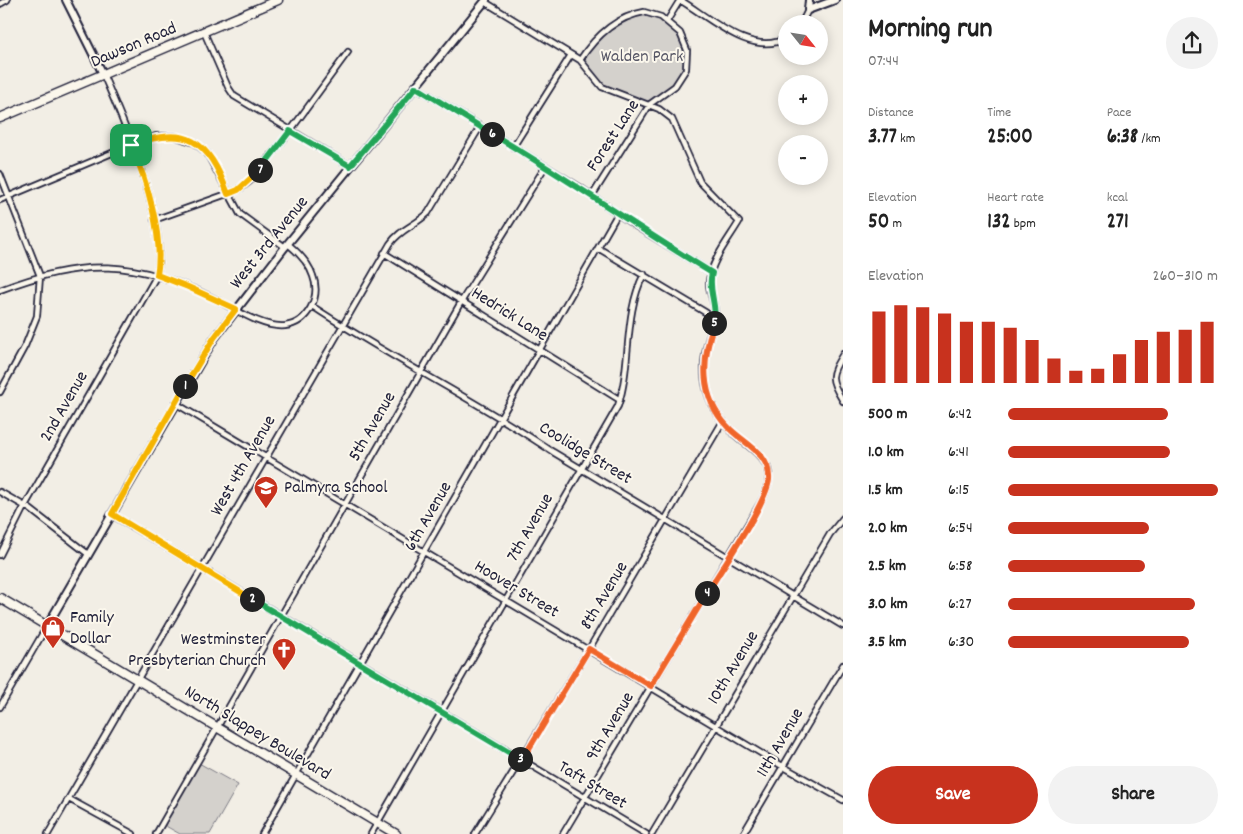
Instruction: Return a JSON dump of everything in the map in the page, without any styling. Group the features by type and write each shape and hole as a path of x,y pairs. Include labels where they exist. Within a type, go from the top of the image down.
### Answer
{"main road":[{"name":"Dawson Road","path":"0,118 278,0"},
{"name":"North Slappey Boulevard","path":"0,598 396,834"}],"street":[{"path":"0,4 7,0"},
{"path":"66,0 103,74 149,197 158,253 157,275"},
{"path":"580,60 593,41 618,21 644,12 667,21 680,0 752,43 771,44 778,41"},
{"path":"688,5 692,0"},
{"path":"806,15 809,0"},
{"path":"808,10 835,0"},
{"path":"486,1 580,60 602,87 649,105 673,120 700,182 739,222 717,259 709,282 715,304 715,318 708,338 704,370 709,396 723,421"},
{"name":"West 3rd Avenue","path":"0,707 175,402 214,338 350,166 486,1"},
{"name":"Forest Lane","path":"592,196 649,105 675,86 683,74 687,62 684,40 667,21"},
{"path":"204,32 234,96 350,166"},
{"path":"154,220 238,190 250,180 290,131 348,52"},
{"path":"513,147 571,55"},
{"path":"416,87 592,196 631,224 712,273"},
{"name":"West 4th Avenue","path":"48,834 394,237 419,222 428,213 480,127"},
{"path":"0,200 156,136 174,136 188,140 210,156 240,214 247,221 287,245 304,260 314,278 315,294 312,306 300,320 285,326 272,325 157,275 93,267 70,269 40,276 0,290"},
{"name":"5th Avenue","path":"156,834 461,302 545,167"},
{"path":"0,174 40,276 37,316 25,346 0,392"},
{"name":"6th Avenue","path":"262,834 541,351 618,213"},
{"path":"598,248 715,318"},
{"name":"Hedrick Lane","path":"384,254 620,400"},
{"name":"7th Avenue","path":"371,834 620,400 631,312 635,292 644,274"},
{"name":"2nd Avenue","path":"0,555 24,506 157,275"},
{"name":"Coolidge Street","path":"312,306 420,373 501,418 843,626"},
{"path":"843,354 833,370 832,379 843,401"},
{"name":"Hoover Street","path":"175,402 784,767 843,800"},
{"name":"9th Avenue","path":"563,834 766,492 769,477 767,464 761,456 723,421"},
{"name":"8th Avenue","path":"475,834 589,649 723,421"},
{"path":"0,492 24,506 88,554"},
{"name":"Taft Street","path":"112,514 646,834"},
{"name":"10th Avenue","path":"652,834 831,532 843,518"},
{"name":"11th Avenue","path":"743,834 843,665"},
{"path":"69,799 133,834"}],"green space":[{"name":"Walden Park","path":"644,12 670,23 684,40 687,62 679,82 650,104 603,87 580,60 593,43 608,30"},
{"path":"197,762 238,785 210,834 180,834 162,824"}],"place":[{"name":"Palmyra School","path":"266,509"},
{"name":"Family Dollar","path":"53,649"},
{"name":"Westminster Presbyterian Church","path":"284,671"}],"route":[{"path":"416,87 581,188 631,224 712,273 709,282 715,304 715,318 708,338 704,362 706,388 716,413 734,433 765,460 768,470 768,486 761,502 651,686 589,649 522,760 112,514 199,362 236,309 157,275 158,253 154,220 149,197 131,145 156,136 180,137 195,143 210,156 219,171 228,194 238,190 263,167 290,131 350,166 416,87"}]}
